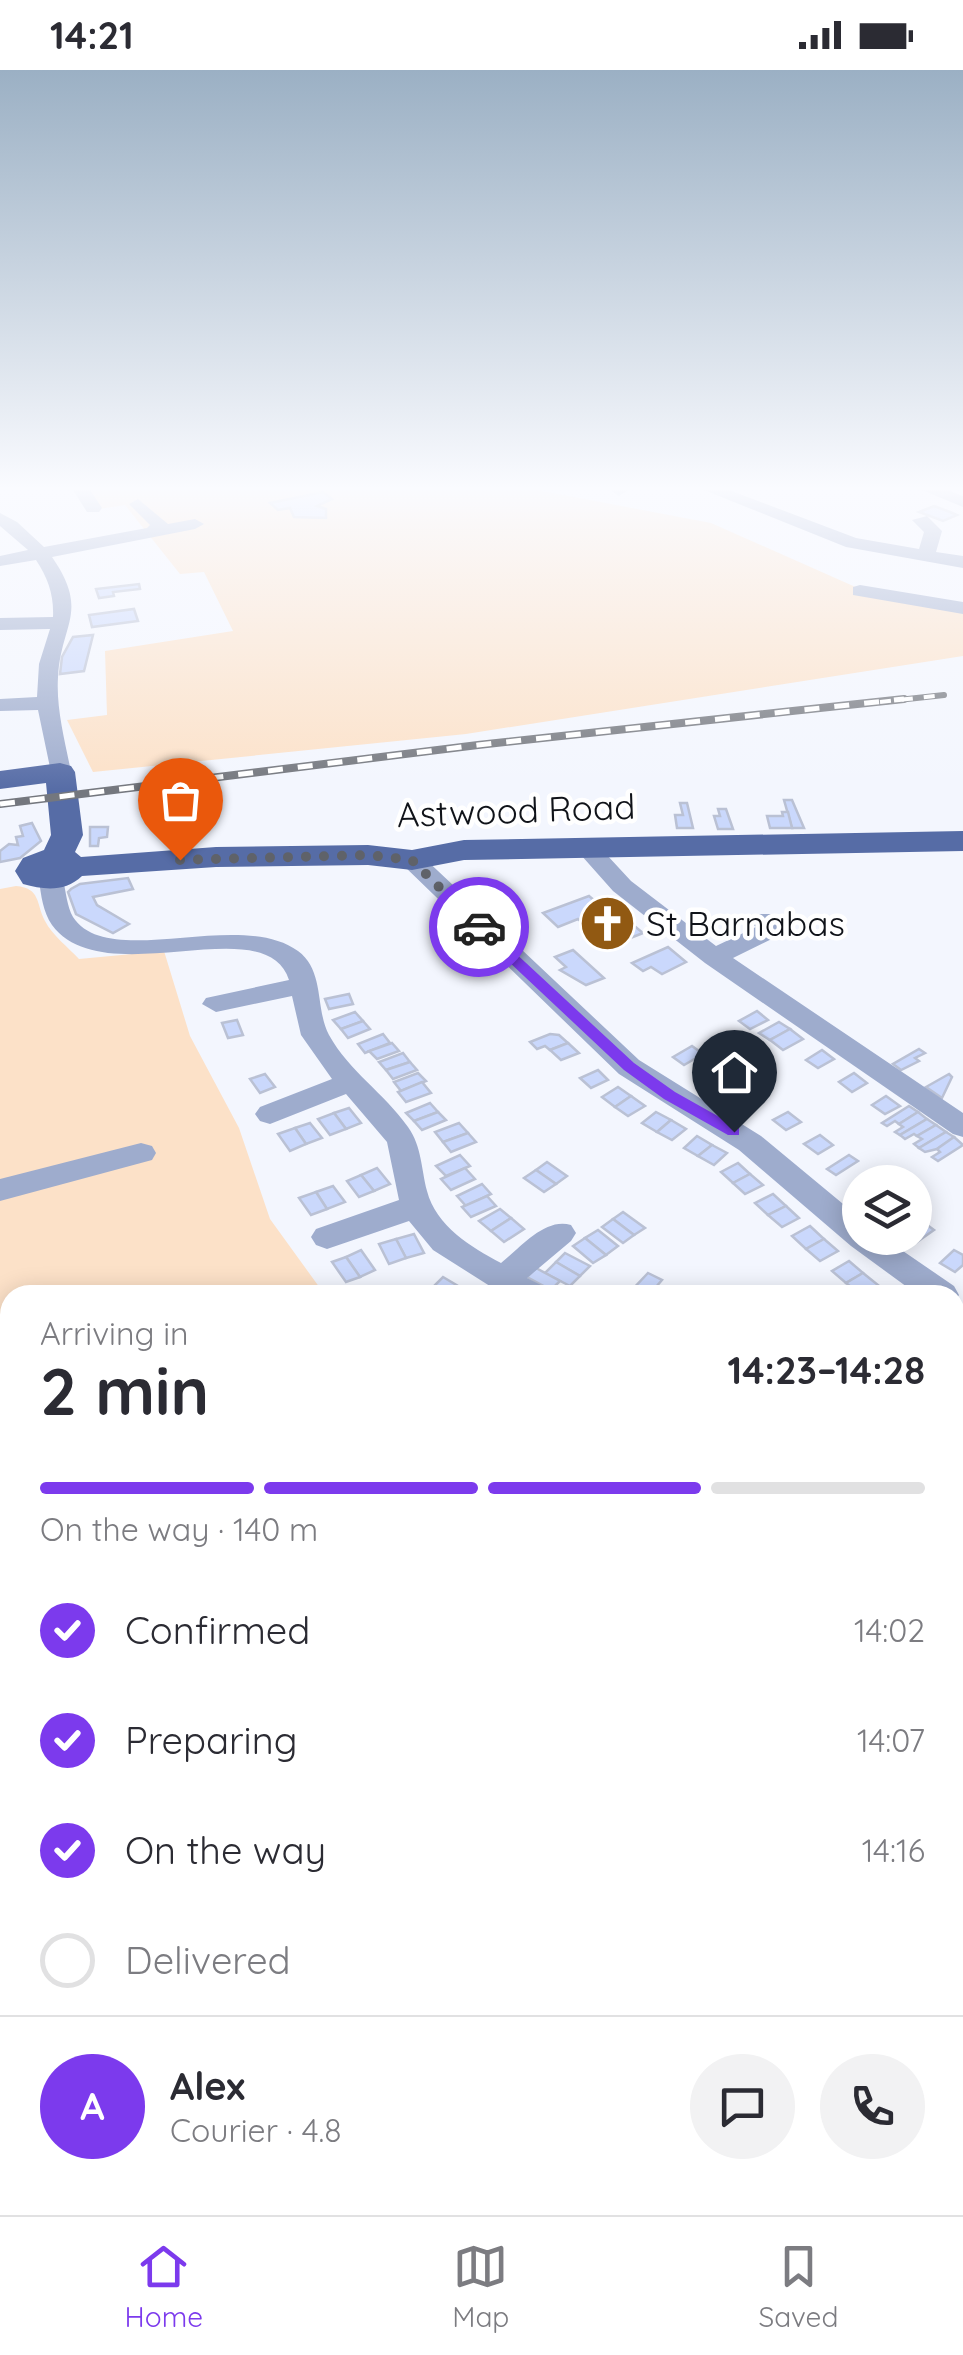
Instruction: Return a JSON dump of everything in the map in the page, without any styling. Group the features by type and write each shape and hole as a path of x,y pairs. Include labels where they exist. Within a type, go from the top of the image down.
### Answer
{"main road":[{"path":"0,780 60,772 67,835 42,872"},
{"name":"Astwood Road","path":"42,872 216,858 368,855 412,860 464,850 963,840"}],"street":[{"path":"60,590 62,622 50,664 47,703 60,772"},
{"path":"860,591 963,608"},
{"path":"0,624 62,622"},
{"path":"0,705 47,703"},
{"path":"585,846 622,886 714,957 960,1115"},
{"path":"412,860 629,1066 750,1143 842,1221"},
{"path":"42,872 61,920 84,942 114,946 234,941 264,944 292,959 301,972 313,1034 406,1148 417,1206 436,1234 515,1285"},
{"path":"714,957 774,929 761,920"},
{"path":"216,1004 303,985"},
{"path":"270,1114 353,1081"},
{"path":"0,1190 141,1154"},
{"path":"327,1237 417,1206"},
{"path":"520,1285 560,1233"},
{"path":"886,1255 928,1285"}],"shaded area":[{"path":"213,590 867,590 963,605 963,656 466,734 93,772 67,720 107,715 105,651 233,631"},
{"path":"16,886 34,893 48,926 79,959 164,951 190,1036 239,1128 270,1219 318,1285 0,1285 0,889"}],"building":[{"path":"96,590 130,590 113,592 114,596 99,598"},
{"path":"134,609 138,621 92,627 89,615"},
{"path":"93,635 84,671 60,674 62,657 73,637"},
{"path":"784,800 792,800 804,828 792,828"},
{"path":"680,803 687,803 693,828 677,828 675,815 683,815"},
{"path":"718,809 726,809 733,829 718,829 714,816 720,816"},
{"path":"782,812 788,812 792,828 770,828 767,816 783,816"},
{"path":"32,823 41,841 20,858 0,862 0,851 9,844 18,845 16,837 23,836 20,826"},
{"path":"90,827 108,827 107,837 99,838 98,846 90,846"},
{"path":"128,878 133,889 93,897 97,905 129,924 113,933 76,914 68,892 71,889 80,884"},
{"name":"St Barnabas","path":"589,896 602,907 609,905 643,933 610,946 578,919 558,927 543,913"},
{"path":"668,947 686,962 662,974 651,967 643,971 632,963"},
{"path":"573,950 604,978 586,985 560,970 566,967 555,957"},
{"path":"349,994 353,1004 329,1009 325,999"},
{"path":"757,1011 768,1020 750,1029 739,1021"},
{"path":"355,1012 363,1021 341,1029 333,1020"},
{"path":"237,1020 243,1035 228,1038 222,1023"},
{"path":"363,1021 370,1029 348,1038 341,1029"},
{"path":"779,1022 790,1029 770,1040 759,1033"},
{"path":"790,1029 803,1039 783,1050 770,1040"},
{"path":"383,1034 390,1043 365,1053 358,1044"},
{"path":"550,1034 559,1035 568,1043 550,1050 545,1046 537,1049 530,1042"},
{"path":"392,1043 399,1051 377,1059 369,1051"},
{"path":"568,1043 579,1053 561,1060 550,1050"},
{"path":"692,1046 703,1054 684,1065 673,1057"},
{"path":"919,1049 925,1053 915,1058 919,1061 901,1070 893,1064"},
{"path":"822,1050 834,1059 818,1068 806,1060"},
{"path":"403,1053 410,1062 386,1070 379,1062"},
{"path":"410,1062 417,1070 393,1079 386,1070"},
{"path":"723,1066 736,1075 719,1084 707,1075"},
{"path":"598,1070 608,1080 591,1088 580,1078"},
{"path":"418,1073 426,1081 401,1091 394,1082"},
{"path":"854,1073 867,1083 852,1092 839,1082"},
{"path":"265,1074 275,1087 260,1093 250,1079"},
{"path":"949,1074 952,1077 942,1098 926,1087"},
{"path":"422,1082 431,1093 406,1102 398,1092"},
{"path":"618,1087 631,1096 615,1107 602,1097"},
{"path":"631,1096 645,1106 628,1116 615,1107"},
{"path":"886,1096 900,1106 885,1114 872,1105"},
{"path":"430,1103 438,1112 414,1121 406,1113"},
{"path":"909,1106 918,1112 899,1124 882,1123"},
{"path":"349,1108 361,1123 346,1129 334,1113"},
{"path":"438,1112 446,1120 422,1130 414,1121"},
{"path":"656,1112 671,1120 657,1132 642,1123"},
{"path":"788,1112 801,1122 786,1130 773,1120"},
{"path":"918,1112 927,1119 900,1135 895,1132 903,1127 899,1124"},
{"path":"334,1113 346,1129 330,1135 318,1119"},
{"path":"927,1119 936,1125 917,1136 905,1139 900,1135"},
{"path":"671,1120 686,1129 672,1140 657,1132"},
{"path":"310,1123 322,1138 306,1144 295,1128"},
{"path":"459,1123 468,1133 443,1142 435,1132"},
{"path":"936,1125 946,1132 919,1148 914,1144 922,1139 917,1136"},
{"path":"295,1128 306,1144 290,1151 278,1134"},
{"path":"946,1132 954,1137 937,1149 925,1152 919,1148"},
{"path":"468,1133 476,1142 451,1152 443,1142"},
{"path":"820,1135 833,1145 818,1154 804,1144"},
{"path":"697,1136 712,1145 698,1156 684,1148"},
{"path":"954,1137 963,1145 938,1161 932,1157 940,1152 937,1149"},
{"path":"712,1145 727,1153 714,1165 698,1156"},
{"path":"460,1155 470,1166 446,1176 436,1166"},
{"path":"849,1155 858,1161 842,1165 842,1171 836,1175 827,1169"},
{"path":"547,1162 567,1176 556,1184 536,1170"},
{"path":"738,1163 750,1174 733,1183 721,1172"},
{"path":"377,1168 390,1184 374,1191 361,1175"},
{"path":"465,1168 475,1179 451,1190 441,1179"},
{"path":"536,1170 556,1184 544,1192 524,1178"},
{"path":"750,1174 763,1185 745,1194 733,1183"},
{"path":"361,1175 374,1191 359,1197 347,1181"},
{"path":"482,1184 491,1194 466,1206 457,1196"},
{"path":"333,1186 345,1202 327,1209 316,1192"},
{"path":"316,1192 327,1209 311,1215 299,1198"},
{"path":"773,1194 786,1206 768,1215 755,1203"},
{"path":"487,1196 496,1206 471,1217 462,1207"},
{"path":"786,1206 799,1218 782,1227 768,1215"},
{"path":"500,1209 511,1218 491,1231 479,1221"},
{"path":"623,1212 645,1228 634,1235 613,1219"},
{"path":"511,1218 524,1229 504,1242 491,1231"},
{"path":"613,1219 634,1235 623,1243 602,1227"},
{"path":"810,1226 824,1239 806,1249 792,1236"},
{"path":"598,1230 618,1246 606,1255 585,1238"},
{"path":"414,1234 424,1253 406,1258 396,1239"},
{"path":"585,1238 606,1255 593,1263 573,1246"},
{"path":"396,1239 406,1258 389,1264 379,1244"},
{"path":"824,1239 838,1251 820,1261 806,1249"},
{"path":"361,1250 375,1270 360,1277 346,1257"},
{"path":"954,1250 963,1255 963,1265 955,1272 940,1263"},
{"path":"565,1253 590,1266 580,1276 556,1262"},
{"path":"346,1257 360,1277 346,1282 332,1262"},
{"path":"849,1261 863,1273 846,1283 832,1271"},
{"path":"556,1262 580,1276 568,1285 545,1273"},
{"path":"536,1268 560,1281 556,1285 542,1285 527,1277"},
{"path":"648,1273 662,1280 658,1285 637,1285"},
{"path":"863,1273 878,1285 848,1285 846,1283"},
{"path":"443,1277 456,1285 435,1285"}],"railway":[{"path":"880,702 944,695"},
{"path":"0,804 478,745 904,699"}],"way so far":[{"path":"180,860 368,855 412,860 479,927"}],"place":[{"name":"St Barnabas","path":"607,923"}],"route":[{"path":"479,927 629,1066 670,1096 734,1132"}]}
